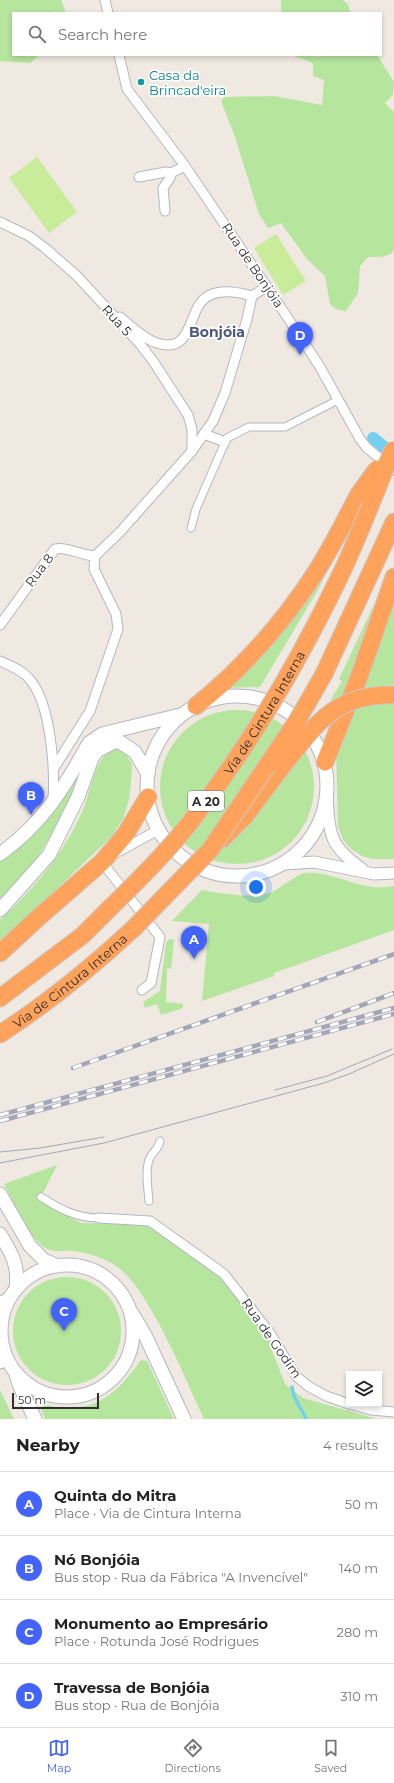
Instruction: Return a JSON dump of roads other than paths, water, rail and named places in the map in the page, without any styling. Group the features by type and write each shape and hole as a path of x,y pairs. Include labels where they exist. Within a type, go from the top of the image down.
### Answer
{"highway":[{"path":"196,706 216,690 269,636 317,571 360,494 393,448"},
{"name":"Via de Cintura Interna","path":"0,998 83,934 151,867 192,821 246,745 276,697 340,577 393,448"},
{"name":"Via de Cintura Interna","path":"0,1034 56,994 102,957 134,928 210,850 297,721 324,674 394,522"},
{"path":"325,762 359,677 394,577"},
{"path":"210,850 245,816 312,729 324,716 341,704 359,698 378,694 394,695"},
{"path":"0,953 38,917 102,862 125,835 148,798"}],"main road":[{"path":"0,854 33,826 53,802 66,785 89,743 95,738 113,730 180,715 196,706 233,696 262,699 288,711 309,732 318,744 325,762 327,798 320,823 311,839 299,853 284,864 268,871 251,876 224,876 198,868 175,852 158,830 151,814 148,798 148,774 153,753 162,735 180,715"},
{"path":"0,910 50,855 78,797 92,758 97,752 114,742 120,742 135,752 148,774"},
{"path":"0,1194 21,1231 37,1254 57,1266"},
{"path":"2,1237 15,1263 17,1275 1,1321 1,1339 4,1361 16,1375 29,1385 46,1394 64,1397 82,1395 100,1388 114,1377 125,1361 131,1344 132,1325 128,1307"},
{"path":"9,1295 28,1278 42,1270 57,1266 75,1266 92,1270 107,1279 119,1291 145,1334 184,1419"},
{"path":"16,1375 35,1419"}],"street":[{"path":"105,0 108,12"},
{"name":"Rua de Bonjóia","path":"119,56 128,89 186,166 304,342 338,400 351,426 367,448 394,470"},
{"path":"139,177 166,172 171,173 186,166"},
{"path":"165,211 162,191 170,178 171,173"},
{"name":"Rua 5","path":"0,222 29,236 76,275 147,352 184,409 192,429 192,451"},
{"path":"104,306 156,343 169,345 179,342 184,337 198,306 208,298 228,291 252,296 266,287"},
{"path":"54,768 90,711 118,629 116,614 94,569 95,556 120,532 192,451 213,421 225,393 247,319 252,296"},
{"path":"192,528 196,509 225,442 231,436 249,428 285,427 338,400"},
{"path":"204,434 225,442"},
{"name":"Rua 8","path":"0,625 55,549 61,547 87,556 95,556"},
{"path":"0,661 26,674 39,693 44,708 54,768 53,802"},
{"path":"327,798 329,828 334,843 343,855 366,872"},
{"path":"142,990 151,983 160,937 102,862 124,848 158,830"},
{"path":"284,864 314,862 366,872 382,874 394,872"},
{"path":"149,1201 147,1168 149,1159 160,1145 160,1141"},
{"path":"41,1197 68,1213 84,1217 98,1218"},
{"name":"Rua de Godim","path":"98,1218 150,1218 229,1279 270,1333 296,1376 308,1386 326,1396 346,1403"},
{"name":"Rua de Godim","path":"360,1407 371,1410 394,1412"}],"waterway":[{"path":"373,438 394,455"},
{"path":"292,1387 296,1400 306,1419"}],"tram line":[{"path":"275,1090 327,1076 392,1049"},
{"path":"0,1163 104,1143 324,1083 349,1074 394,1054"},
{"path":"0,1152 40,1148 104,1137"}],"railway":[{"path":"73,1068 394,954"},
{"path":"317,1022 394,993"},
{"path":"0,1115 394,1008"},
{"path":"0,1121 394,1014"}],"place":[{"name":"Casa da Brincad'eira","path":"141,82"},
{"name":"Travessa de Bonjóia","path":"300,355"},
{"name":"Nó Bonjóia","path":"31,815"},
{"name":"Quinta do Mitra","path":"194,959"},
{"name":"Monumento ao Empresário","path":"64,1331"}],"district":[{"name":"Bonjóia","path":"217,332"}]}
